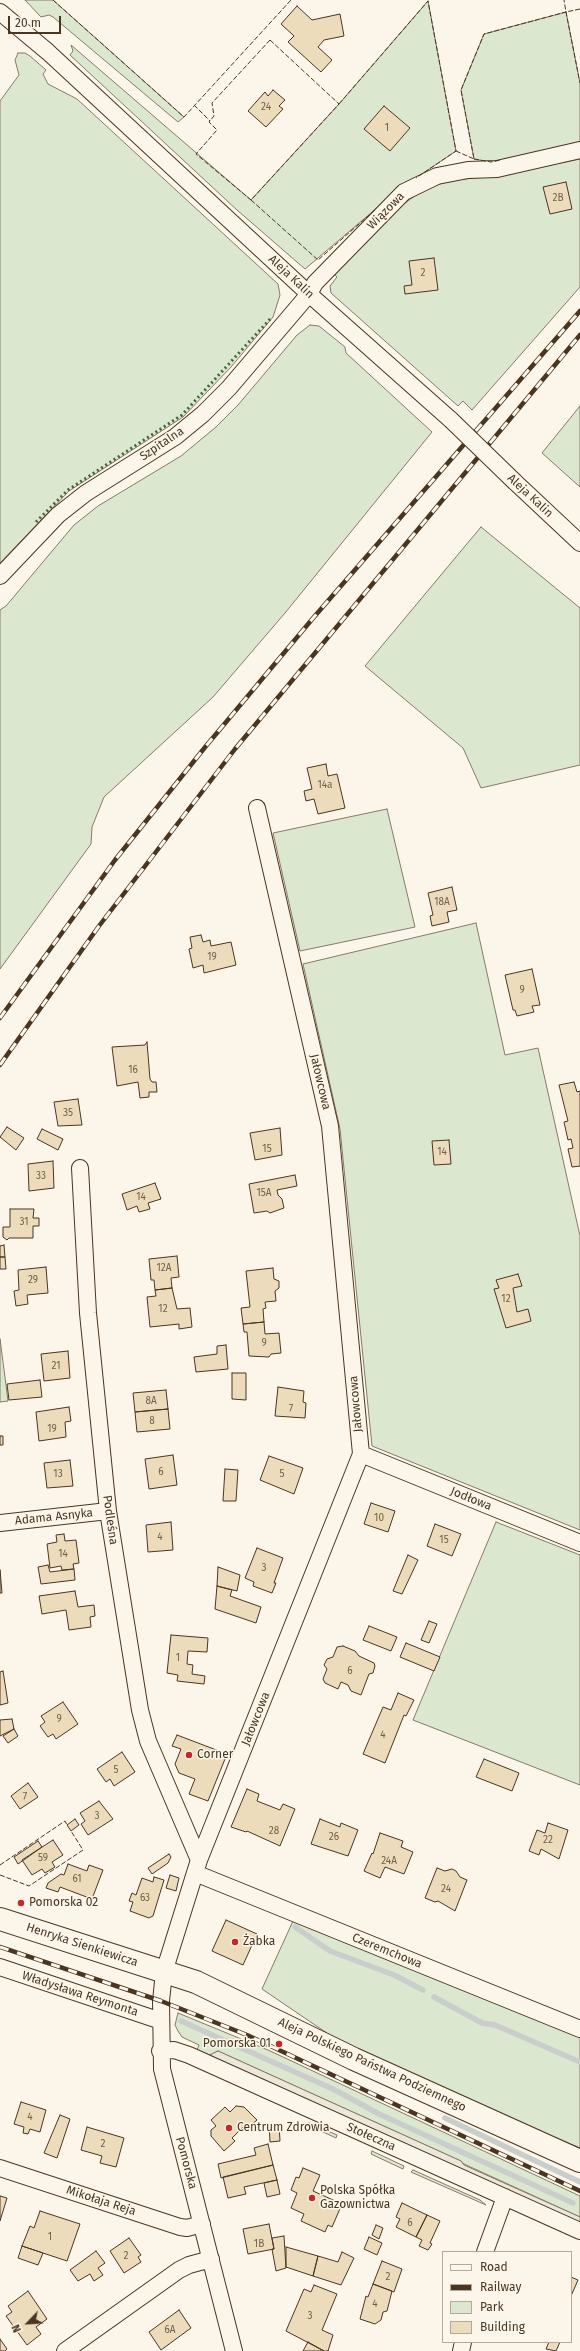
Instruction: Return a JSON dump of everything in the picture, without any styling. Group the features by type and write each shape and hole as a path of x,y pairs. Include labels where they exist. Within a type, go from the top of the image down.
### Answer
{"street":[{"name":"Aleja Kalin","path":"0,12 48,52 309,294 451,420 580,543"},
{"name":"Wiązowa","path":"309,294 319,279 404,192 437,176 468,170 497,169 580,150"},
{"name":"Szpitalna","path":"0,576 58,515 86,493 175,437 203,414 229,388 309,294"},
{"name":"Jałowcowa","path":"164,1972 197,1867 361,1454 330,1126 257,808"},
{"name":"Podleśna","path":"80,1168 88,1313 108,1511 143,1725 197,1867"},
{"name":"Jodłowa","path":"361,1454 580,1544"},
{"name":"Adama Asnyka","path":"0,1523 108,1511"},
{"name":"Czeremchowa","path":"197,1867 580,2029"},
{"name":"Henryka Sienkiewicza","path":"0,1919 164,1972"},
{"name":"Władysława Reymonta","path":"0,1968 161,2021"},
{"name":"Pomorska","path":"164,1972 160,2051 165,2084 212,2259 234,2351"},
{"name":"Aleja Polskiego Państwa Podziemnego","path":"164,1972 227,1996 354,2059 580,2161"},
{"name":"Stołeczna","path":"160,2051 174,2050 189,2055 580,2231"},
{"name":"Mikołaja Reja","path":"0,2168 180,2227 187,2228 202,2224"},
{"path":"485,2251 505,2197"},
{"path":"66,2351 179,2270 189,2265 212,2259"}],"green space":[{"path":"25,0 53,0 184,117 178,122 53,17 49,15 41,17"},
{"path":"428,1 456,151 398,190 305,269 237,210 70,55 73,51 71,45 251,200 339,104"},
{"path":"566,12 580,83 580,145 491,162 474,159 461,90 484,34"},
{"path":"18,53 25,53 30,56 46,70 43,74 48,84 77,99 278,284 280,295 273,317 231,367 183,417 69,491 0,563 0,101 19,75 15,60"},
{"path":"580,159 580,287 472,410 463,401 458,406 331,293 330,286 337,277 333,273 401,206 423,190 448,181 506,174"},
{"path":"310,325 319,326 345,347 346,353 432,432 285,613 213,697 104,797 92,827 91,844 0,969 0,610 6,606 74,525 98,506 181,456 216,427 238,405 297,335"},
{"path":"580,406 580,487 542,453"},
{"path":"481,527 580,608 580,765 481,788 463,748 365,666"},
{"path":"387,809 415,927 300,951 273,833"},
{"path":"476,923 505,1055 538,1048 580,1236 580,1530 372,1446 340,1129 303,964"},
{"path":"0,1339 8,1401 0,1402"},
{"path":"496,1522 580,1555 580,1785 413,1720"},
{"path":"293,1921 580,2037 580,2148 442,2090 343,2044 262,1989"},
{"path":"178,2013 268,2050 580,2196 580,2217 464,2164 461,2161 218,2051 208,2056 197,2050 199,2045 182,2037 175,2025"},
{"path":"309,2123 337,2135 336,2138 308,2125"},
{"path":"372,2151 404,2166 403,2169 371,2154"},
{"path":"413,2170 480,2200 486,2205 411,2172"}],"shaded area":[{"path":"218,2051 461,2161 464,2165 580,2217 580,2223 208,2056"}],"building":[{"path":"297,6 312,20 340,14 344,36 324,40 318,47 332,60 321,72 288,42 294,36 281,24"},
{"path":"273,90 285,100 279,106 283,109 266,127 248,111 265,92 268,96"},
{"path":"384,106 410,128 390,151 364,129"},
{"path":"566,182 572,209 550,214 543,187"},
{"path":"434,258 438,290 405,294 404,286 412,285 409,261"},
{"path":"326,764 328,776 337,774 345,808 318,814 314,799 306,801 304,791 312,789 307,768"},
{"path":"452,887 457,910 447,912 449,922 432,926 430,916 433,915 428,893"},
{"path":"201,935 203,942 210,940 211,946 231,942 236,965 204,973 203,965 193,968 189,949 192,948 190,937"},
{"path":"532,969 540,1005 532,1006 534,1012 517,1016 515,1010 513,1010 505,975"},
{"path":"147,1042 150,1079 152,1082 156,1082 157,1092 149,1092 149,1097 140,1098 138,1082 117,1086 112,1047 145,1045"},
{"path":"574,1082 577,1092 580,1091 580,1166 572,1167 568,1149 573,1148 571,1139 568,1140 564,1122 568,1121 559,1085"},
{"path":"78,1099 82,1125 58,1126 54,1102"},
{"path":"7,1127 24,1138 16,1150 0,1137"},
{"path":"280,1128 282,1155 255,1160 250,1133"},
{"path":"42,1129 63,1139 58,1150 37,1139"},
{"path":"449,1140 451,1164 434,1165 432,1141"},
{"path":"53,1161 54,1188 29,1191 28,1164"},
{"path":"295,1175 297,1186 277,1190 278,1195 282,1199 284,1208 270,1213 267,1211 254,1213 249,1184"},
{"path":"155,1183 161,1199 148,1203 150,1209 139,1212 137,1206 127,1210 122,1194"},
{"path":"10,1209 34,1209 33,1218 39,1218 39,1226 33,1226 33,1238 9,1238 7,1240 3,1237 3,1227 10,1227"},
{"path":"4,1245 5,1257 0,1257 0,1246"},
{"path":"177,1256 179,1277 171,1278 172,1288 155,1290 154,1280 151,1280 149,1259"},
{"path":"0,1257 5,1257 6,1269 0,1269"},
{"path":"46,1267 48,1293 27,1295 28,1304 16,1306 14,1291 19,1290 18,1270"},
{"path":"273,1268 274,1279 279,1281 279,1288 275,1291 276,1301 265,1302 266,1308 263,1309 264,1322 243,1324 241,1308 250,1307 246,1271"},
{"path":"518,1274 522,1286 513,1288 517,1312 528,1309 531,1321 506,1328 494,1289 499,1288 496,1280"},
{"path":"172,1288 177,1309 190,1308 192,1327 179,1329 179,1324 150,1327 147,1297 156,1296 155,1290"},
{"path":"264,1322 265,1334 279,1333 281,1353 271,1354 269,1357 249,1356 247,1332 244,1332 243,1324"},
{"path":"226,1345 228,1369 196,1372 194,1357 217,1354 217,1346"},
{"path":"68,1351 70,1378 44,1381 41,1354"},
{"path":"232,1373 246,1373 246,1400 232,1399"},
{"path":"40,1380 42,1397 9,1400 7,1384"},
{"path":"278,1387 304,1391 303,1402 306,1403 305,1418 275,1416"},
{"path":"166,1390 168,1409 135,1412 133,1393"},
{"path":"69,1407 71,1421 65,1422 66,1437 39,1441 36,1412"},
{"path":"168,1409 170,1429 137,1432 135,1412"},
{"path":"0,1436 3,1436 3,1445 0,1445"},
{"path":"173,1455 177,1485 149,1489 145,1459"},
{"path":"269,1456 303,1468 294,1494 260,1480"},
{"path":"70,1460 73,1486 47,1488 44,1463"},
{"path":"225,1469 238,1470 236,1501 223,1501"},
{"path":"371,1503 395,1511 388,1532 364,1524"},
{"path":"171,1522 173,1550 148,1552 146,1525"},
{"path":"435,1524 461,1534 452,1556 427,1546"},
{"path":"64,1534 65,1541 76,1540 79,1563 73,1564 74,1569 62,1570 61,1566 50,1568 47,1544 57,1542 56,1535"},
{"path":"257,1548 283,1558 272,1593 253,1586 254,1582 245,1578"},
{"path":"408,1555 418,1560 402,1594 393,1591"},
{"path":"48,1565 50,1572 74,1569 75,1580 41,1584 38,1567"},
{"path":"218,1567 240,1575 237,1591 217,1586"},
{"path":"0,1570 2,1593 0,1593"},
{"path":"217,1586 232,1590 230,1596 261,1607 256,1623 215,1609"},
{"path":"75,1591 78,1607 94,1605 95,1616 90,1617 91,1627 69,1630 66,1610 42,1614 39,1596"},
{"path":"429,1621 437,1624 429,1643 421,1640"},
{"path":"369,1626 397,1637 391,1651 363,1640"},
{"path":"171,1635 208,1638 207,1652 188,1651 187,1664 193,1665 192,1674 205,1676 204,1684 177,1681 178,1675 167,1673"},
{"path":"406,1643 440,1657 434,1671 400,1657"},
{"path":"343,1646 355,1651 359,1656 374,1663 375,1666 373,1673 369,1674 361,1695 351,1691 348,1685 341,1682 338,1689 325,1683 323,1679 327,1669 324,1665 327,1659 333,1657 337,1647"},
{"path":"3,1671 8,1703 0,1705 0,1672"},
{"path":"398,1693 414,1700 406,1716 404,1715 385,1763 363,1754 383,1707 391,1710"},
{"path":"63,1702 78,1724 56,1739 53,1734 48,1737 40,1726 45,1722 41,1716"},
{"path":"12,1719 14,1729 0,1736 0,1720"},
{"path":"14,1729 18,1736 8,1743 3,1736"},
{"path":"177,1735 227,1754 208,1801 189,1794 195,1779 179,1773 175,1764 181,1749 172,1746"},
{"path":"122,1752 135,1772 114,1786 110,1779 106,1782 97,1769"},
{"path":"484,1759 519,1773 512,1791 476,1777"},
{"path":"28,1783 38,1797 20,1809 11,1796"},
{"path":"247,1789 259,1794 257,1801 280,1810 283,1804 295,1809 280,1846 247,1831 246,1832 231,1827"},
{"path":"99,1801 113,1819 88,1835 81,1824 85,1821 80,1813"},
{"path":"75,1819 79,1825 71,1831 67,1825"},
{"path":"320,1819 340,1827 341,1823 358,1830 348,1856 311,1844"},
{"path":"548,1823 568,1830 559,1859 541,1849 539,1855 529,1851 537,1830 545,1833"},
{"path":"380,1833 403,1841 401,1847 413,1852 404,1874 385,1867 380,1878 364,1871 372,1853 373,1854"},
{"path":"53,1840 63,1855 52,1862 55,1867 45,1873 42,1869 32,1875 22,1860"},
{"path":"38,1841 42,1847 18,1864 14,1857"},
{"path":"169,1854 171,1857 168,1863 152,1874 148,1868"},
{"path":"68,1864 87,1871 89,1865 103,1870 92,1899 60,1887 58,1892 46,1888 48,1883 61,1874 64,1875"},
{"path":"437,1868 445,1871 452,1869 456,1871 460,1877 467,1880 455,1911 438,1901 435,1902 425,1898"},
{"path":"170,1875 179,1878 176,1891 166,1888"},
{"path":"154,1877 164,1880 153,1916 149,1918 130,1911 133,1902 129,1901 132,1893 136,1895 142,1878 153,1882"},
{"name":"Żabka","path":"226,1920 257,1934 243,1965 212,1951"},
{"path":"21,2102 46,2110 40,2132 30,2129 28,2134 23,2133 24,2127 14,2124"},
{"name":"Centrum Zdrowia","path":"236,2106 244,2107 257,2120 247,2129 244,2126 232,2138 235,2141 224,2151 211,2136 211,2130 216,2126 211,2120 225,2107 230,2112"},
{"path":"60,2115 70,2119 57,2158 44,2153"},
{"path":"269,2124 279,2124 280,2141 270,2142"},
{"path":"87,2127 124,2138 116,2167 100,2163 102,2156 81,2150"},
{"path":"268,2144 273,2165 221,2178 218,2164 256,2155 254,2148"},
{"path":"273,2165 277,2180 244,2187 246,2194 228,2198 223,2177"},
{"name":"Polska Spółka Gazownictwa","path":"303,2168 320,2175 313,2191 342,2204 332,2227 328,2225 325,2232 301,2221 304,2214 291,2208 297,2193 291,2190 296,2177 299,2178"},
{"path":"277,2180 280,2194 267,2197 264,2183"},
{"path":"0,2196 7,2198 0,2221"},
{"path":"402,2203 427,2215 416,2237 396,2227 400,2219 396,2217"},
{"path":"40,2211 80,2224 67,2261 22,2246 30,2226 34,2228"},
{"path":"427,2215 440,2221 430,2243 432,2244 428,2250 419,2246 422,2240 416,2237"},
{"path":"269,2224 274,2249 248,2254 243,2229"},
{"path":"376,2225 383,2228 379,2239 372,2235"},
{"path":"284,2236 286,2268 276,2271 272,2249 274,2249 272,2238"},
{"path":"369,2237 382,2243 377,2255 364,2249"},
{"path":"129,2238 141,2255 138,2257 141,2262 124,2273 110,2251"},
{"path":"22,2246 43,2253 38,2265 18,2258"},
{"path":"286,2247 318,2256 313,2276 286,2267"},
{"path":"96,2251 105,2263 98,2268 103,2275 94,2281 90,2274 78,2281 70,2270"},
{"path":"342,2252 354,2258 341,2285 313,2276 318,2256 338,2262"},
{"path":"382,2261 402,2269 394,2292 373,2284"},
{"path":"572,2277 578,2280 572,2294"},
{"path":"373,2284 392,2291 387,2311 383,2312 381,2320 375,2324 360,2319 366,2296 368,2297"},
{"path":"314,2285 337,2294 322,2330 333,2335 328,2351 324,2351 286,2331 304,2289 311,2292"},
{"path":"28,2291 47,2319 36,2327 41,2334 27,2345 6,2316 12,2312 8,2306"},
{"path":"179,2310 191,2328 161,2350 149,2332"},
{"path":"0,2339 7,2349 5,2351 0,2351"},
{"path":"308,2342 324,2351 303,2351"},
{"path":"549,2343 560,2343 556,2351 546,2349"}],"waterway":[{"path":"295,1927 330,1951 394,1975 423,1990"},
{"path":"434,1997 482,2023 495,2025 580,2062"},
{"path":"181,2021 335,2090 379,2114 573,2203"},
{"path":"445,2118 580,2182"}],"railway":[{"path":"0,1018 115,860 206,746 314,617 580,311"},
{"path":"0,1065 99,926 235,749 580,335"},
{"path":"0,1947 161,2001 247,2035 580,2191"}],"hedge":[{"path":"36,522 68,490 182,415 272,317"}],"fence":[{"path":"53,0 184,117 291,0"},
{"path":"456,151 474,159 461,90 484,34 566,12 564,0"},
{"path":"339,104 428,1 456,151 416,178"},
{"path":"580,9 566,12 580,83"},
{"path":"270,40 339,104 251,200 196,154 217,130 209,122 214,116 212,103 270,40"},
{"path":"194,105 210,121"},
{"path":"474,159 491,162 501,160"},
{"path":"251,200 318,260 375,210"},
{"path":"0,1865 65,1821 67,1825"},
{"path":"0,1875 29,1886 83,1850 71,1831"}],"place":[{"name":"Corner","path":"189,1755"},
{"name":"Pomorska 02","path":"21,1903"},
{"name":"Żabka","path":"235,1942"},
{"name":"Pomorska 01","path":"279,2044"},
{"name":"Centrum Zdrowia","path":"229,2128"},
{"name":"Polska Spółka Gazownictwa","path":"312,2198"}]}
